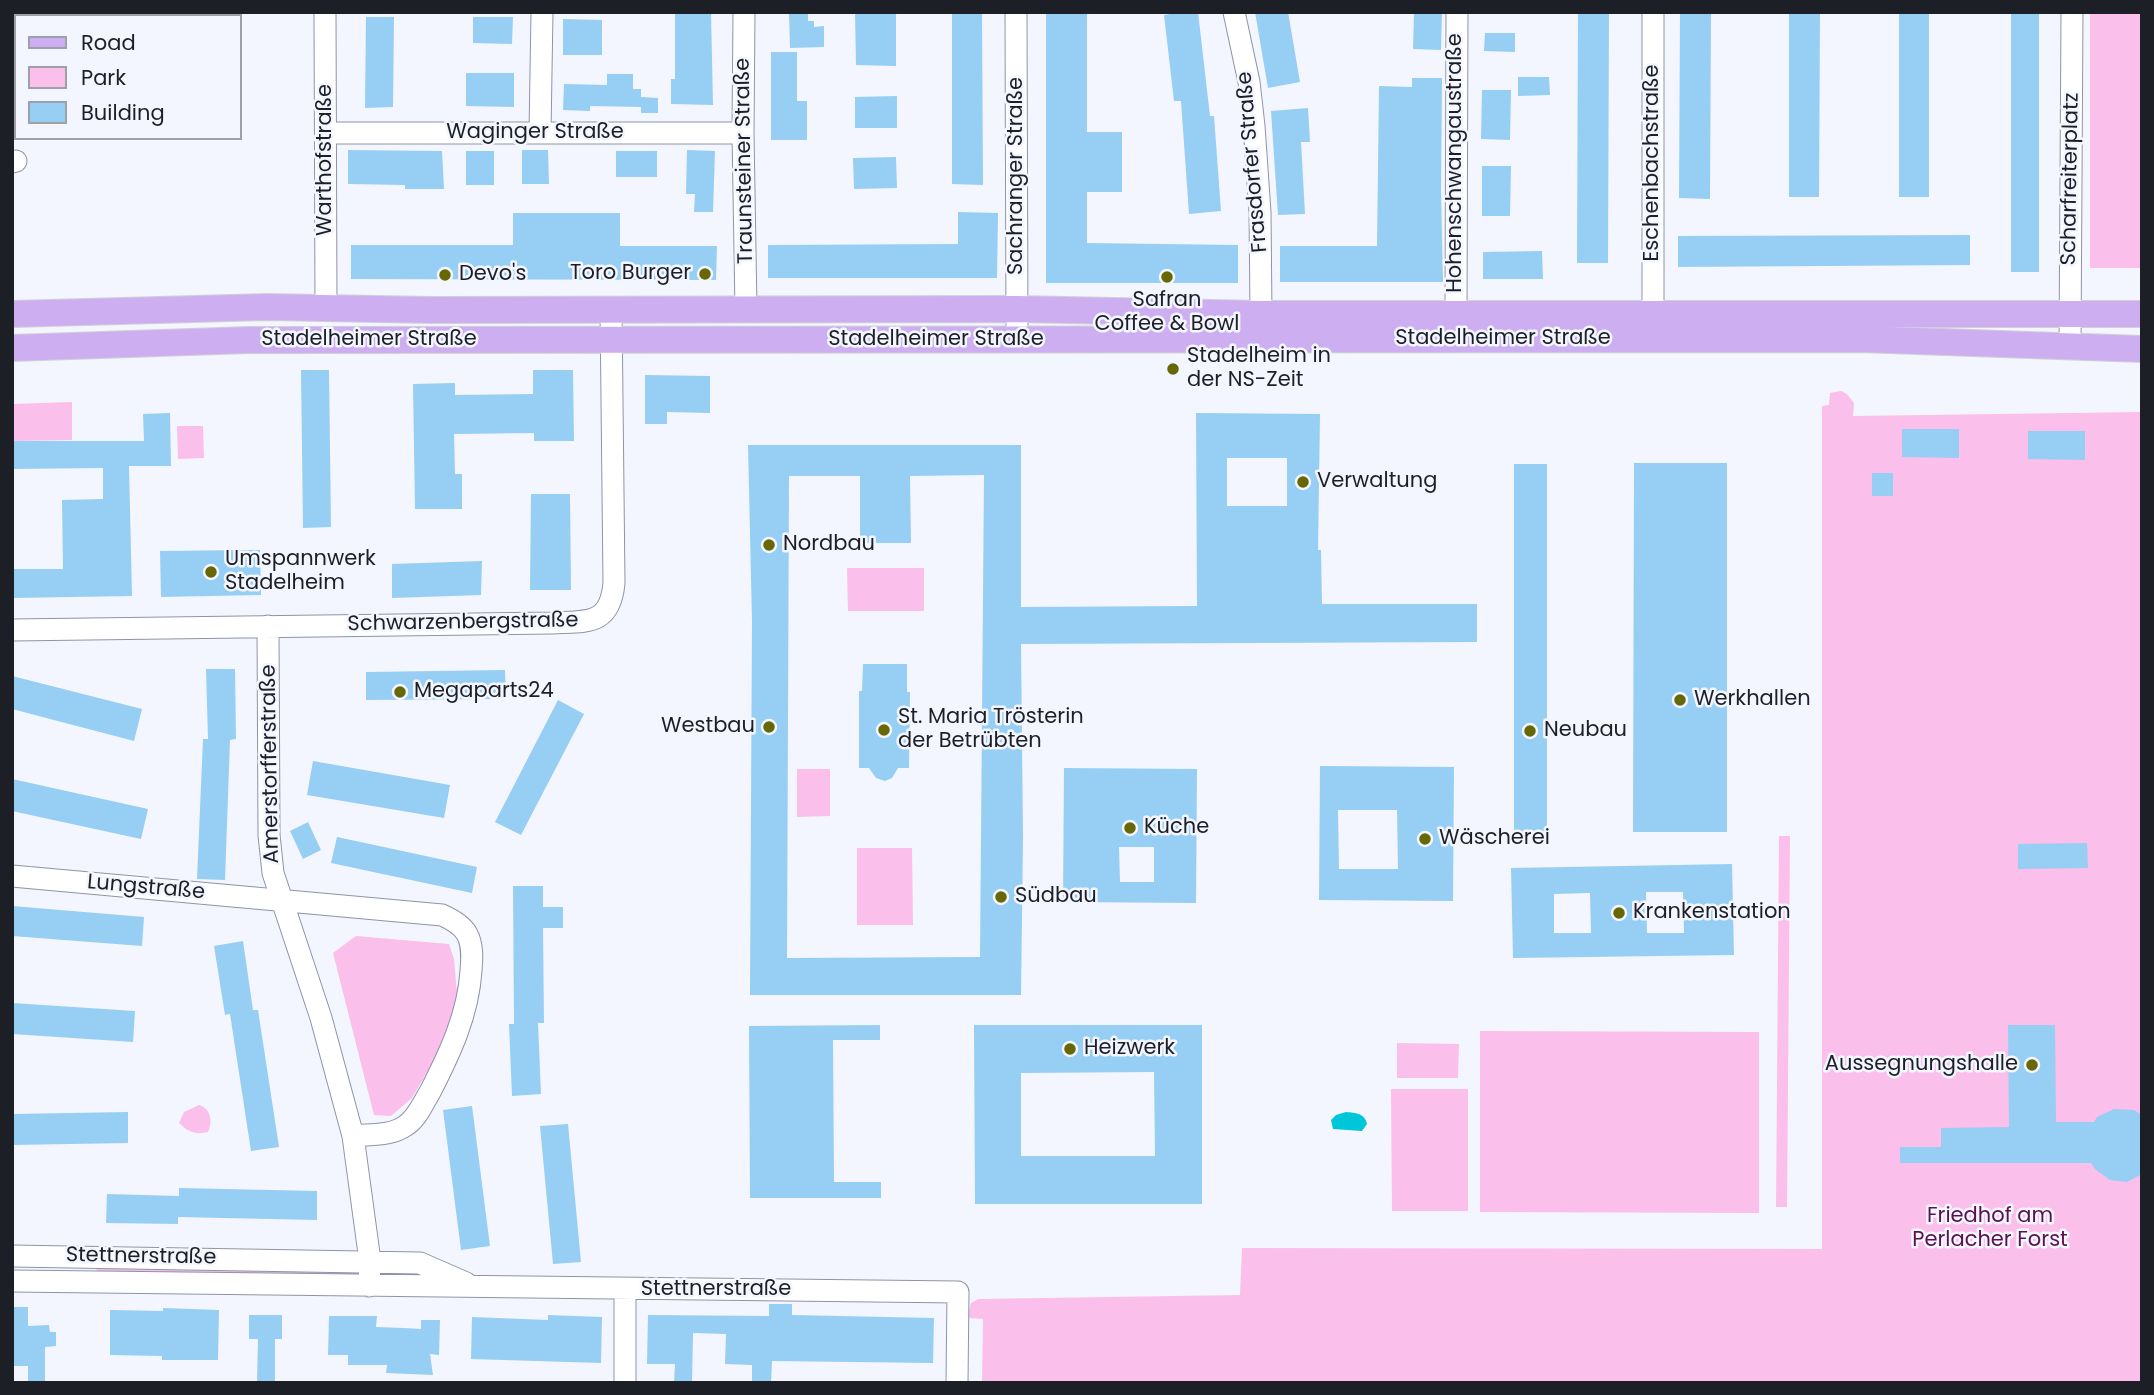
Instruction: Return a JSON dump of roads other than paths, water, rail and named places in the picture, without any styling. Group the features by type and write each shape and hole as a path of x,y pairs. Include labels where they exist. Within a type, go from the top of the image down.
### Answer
{"main road":[{"name":"Stadelheimer Straße","path":"12,314 267,307 1017,309 1261,314 1653,313 1860,326 2142,349"},
{"name":"Stadelheimer Straße","path":"12,348 249,340 1017,340 1860,326 2070,313 2142,314"},
{"path":"12,369 52,346"}],"street":[{"name":"Warthofstraße","path":"325,12 326,308"},
{"path":"540,133 542,12"},
{"name":"Traunsteiner Straße","path":"744,12 746,310"},
{"name":"Sachranger Straße","path":"1016,12 1017,340"},
{"name":"Frasdorfer Straße","path":"1234,12 1249,82 1254,126 1260,212 1261,314"},
{"name":"Hohenschwangaustraße","path":"1456,314 1457,12"},
{"name":"Eschenbachstraße","path":"1653,12 1653,313"},
{"name":"Scharfreiterplatz","path":"2070,345 2072,12"},
{"name":"Waginger Straße","path":"326,133 743,133"},
{"name":"Schwarzenbergstraße","path":"12,630 552,623 592,621 601,617 613,598 614,583 611,309"},
{"name":"Amerstorfferstraße","path":"268,626 269,835 273,873 321,1018 353,1136 370,1261 369,1286"},
{"name":"Lungstraße","path":"12,876 281,900"},
{"path":"281,900 442,915 454,920 467,934 472,960 469,994 463,1018 443,1067 422,1107 408,1125 395,1132 353,1136"},
{"name":"Stettnerstraße","path":"12,1256 420,1263 474,1287"},
{"name":"Stettnerstraße","path":"12,1281 958,1292 957,1383"},
{"path":"625,1289 625,1383"}],"water":[{"path":"1346,1112 1359,1114 1364,1118 1367,1124 1362,1131 1333,1129 1331,1120"}],"place":[{"name":"Toro Burger","path":"705,274"},
{"name":"Devo's","path":"445,275"},
{"name":"Safran Coffee & Bowl","path":"1167,277"},
{"name":"Stadelheim in der NS-Zeit","path":"1173,369"},
{"name":"Verwaltung","path":"1303,482"},
{"name":"Nordbau","path":"769,545"},
{"name":"Umspannwerk Stadelheim","path":"211,572"},
{"name":"Megaparts24","path":"400,692"},
{"name":"Werkhallen","path":"1680,700"},
{"name":"Westbau","path":"769,727"},
{"name":"St. Maria Trösterin der Betrübten","path":"884,730"},
{"name":"Neubau","path":"1530,731"},
{"name":"Küche","path":"1130,828"},
{"name":"Wäscherei","path":"1425,839"},
{"name":"Südbau","path":"1001,897"},
{"name":"Krankenstation","path":"1619,913"},
{"name":"Heizwerk","path":"1070,1049"},
{"name":"Aussegnungshalle","path":"2032,1065"}],"park label":[{"name":"Friedhof am Perlacher Forst","path":"1990,1229"}]}
